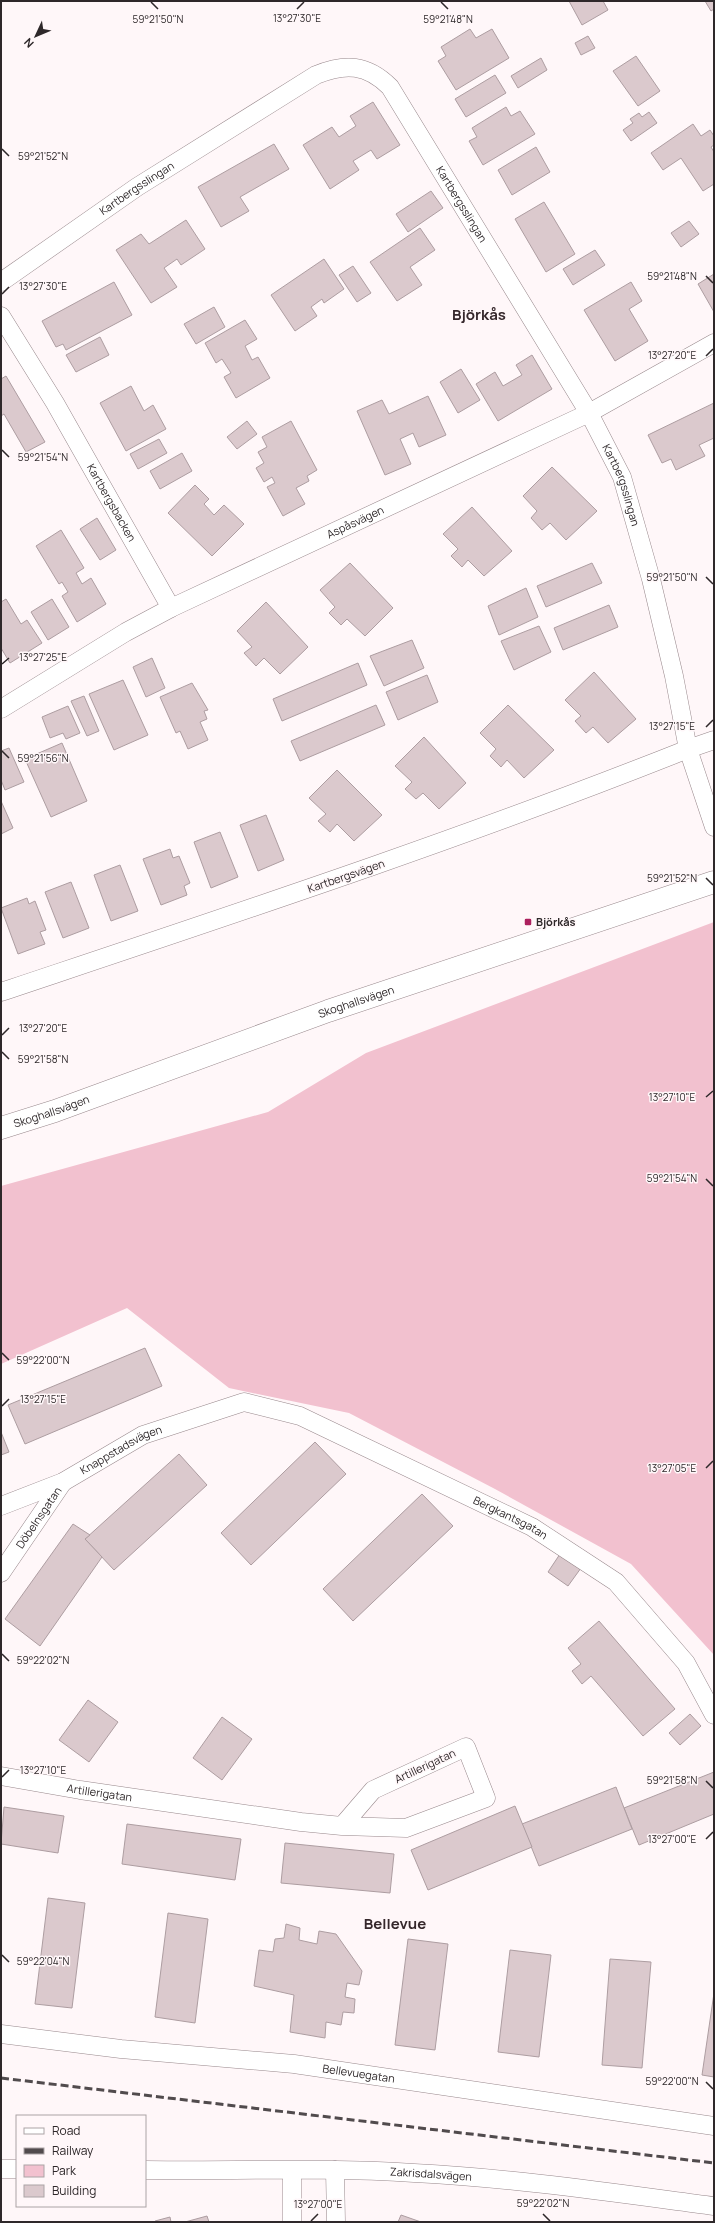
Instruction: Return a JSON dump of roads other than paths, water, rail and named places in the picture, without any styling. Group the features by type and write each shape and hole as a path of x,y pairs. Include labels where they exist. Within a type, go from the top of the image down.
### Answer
{"main road":[{"name":"Skoghallsvägen","path":"1,1128 56,1112 328,1011 714,882"}],"street":[{"name":"Kartbergsslingan","path":"1,282 136,187 316,75 335,67 348,67 378,74 390,87 589,413 622,477 651,579 674,676 688,749 714,827"},
{"name":"Kartbergsbacken","path":"1,316 55,403 171,608"},
{"name":"Aspåsvägen","path":"1,709 126,632 171,608 589,413 714,343"},
{"name":"Kartbergsvägen","path":"1,992 346,876 584,790 714,740"},
{"name":"Knappstadsvägen","path":"1,1506 64,1482 143,1435 244,1402"},
{"name":"Bergkantsgatan","path":"244,1402 300,1416 532,1527 616,1582 686,1663 714,1716"},
{"name":"Döbelnsgatan","path":"1,1573 64,1482"},
{"name":"Artillerigatan","path":"1,1776 80,1790 301,1822 342,1826 406,1828 486,1798 466,1747 373,1790 342,1826"},
{"name":"Bellevuegatan","path":"1,2034 121,2049 294,2064 714,2126"},
{"path":"1,2169 16,2169"},
{"name":"Zakrisdalsvägen","path":"146,2170 335,2170 468,2176 714,2206"},
{"path":"335,2170 336,2222"},
{"path":"292,2171 292,2222"}],"railway":[{"path":"1,2078 714,2163"}],"place":[{"name":"Björkås","path":"528,922"}],"district":[{"name":"Björkås","path":"479,315"},
{"name":"Bellevue","path":"395,1924"}]}
